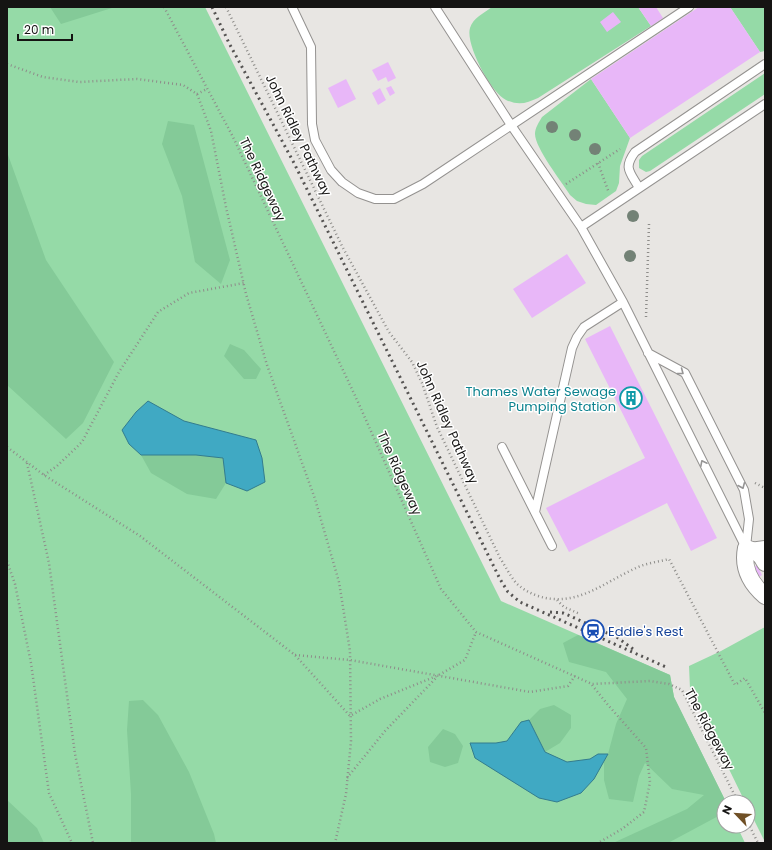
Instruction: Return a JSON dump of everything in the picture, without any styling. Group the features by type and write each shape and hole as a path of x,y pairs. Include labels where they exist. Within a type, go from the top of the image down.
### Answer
{"street":[{"path":"765,563 761,555 754,550 746,548 744,558 746,569 757,589 765,596"}],"lane":[{"path":"292,7 311,48 312,124 316,140 331,170 342,182 358,193 375,199 394,199 423,184 689,7"},
{"path":"435,7 511,125 581,227 623,302 746,548"},
{"path":"639,188 628,168 629,160 635,152 765,64"},
{"path":"581,227 765,104"},
{"path":"535,512 572,348 584,327 623,302"},
{"path":"648,352 686,373 744,490 749,519 746,548"},
{"path":"502,447 552,546"},
{"path":"746,548 765,545"}],"path":[{"name":"The Ridgeway","path":"164,7 233,137 358,402 441,589 476,632 592,684 650,680 669,684 682,690 734,794"},
{"name":"John Ridley Pathway","path":"226,7 343,248 389,332 412,362 422,383 437,427 510,576 527,592 548,599 563,600 575,598 592,591 638,567 669,559 734,685 745,678 765,713"},
{"path":"7,64 43,77 79,82 137,79 183,86 197,94 211,131 226,207 244,283 267,365 315,499 339,582 350,651 351,740 346,794 335,843"},
{"path":"197,94 207,89"},
{"path":"598,163 608,192 615,204"},
{"path":"646,317 649,224"},
{"path":"44,475 57,466 82,442 119,372 158,312 190,293 244,283"},
{"path":"7,447 44,475 140,536 295,655 350,716"},
{"path":"26,462 49,563 75,754 93,843"},
{"path":"754,482 765,488"},
{"path":"7,561 15,584 31,663 48,793 72,843"},
{"path":"556,600 564,607 580,614"},
{"path":"350,716 380,699 439,675 466,660 476,632"},
{"path":"295,655 350,660 530,692 568,686 575,676"},
{"path":"347,778 385,732 439,675"},
{"path":"592,684 608,705 646,748 650,782 644,812 622,829 598,843"},
{"path":"754,834 758,843"}],"green space":[{"path":"7,7 205,7 501,601 670,675 674,697 722,794 716,794 716,834 741,834 745,843 7,843"},
{"path":"50,7 115,7 61,24"},
{"path":"492,7 638,7 651,26 538,98 526,102 515,103 500,96 493,88 480,67 471,45 469,35 471,24"},
{"path":"730,7 765,7 765,51 760,52"},
{"path":"765,73 765,94 650,171 646,172 639,168 639,160 642,156"},
{"path":"591,79 630,138 620,166 619,183 616,191 596,205 577,201 570,195 539,148 535,134 536,127 542,117"},
{"path":"168,121 194,125 230,260 221,284 195,262 182,196 162,144"},
{"path":"7,152 46,260 114,362 83,423 66,439 7,385"},
{"path":"230,344 244,350 261,369 256,379 244,379 224,356"},
{"path":"141,455 196,455 224,458 226,483 216,499 187,494 151,473"},
{"path":"765,627 765,842 756,824 756,794 741,794 690,689 689,666 721,651"},
{"path":"578,635 670,675 674,697 722,794 716,794 716,817 668,843 613,843 687,809 704,795 672,789 645,763 639,776 633,802 609,799 604,780 604,762 608,754 616,724 627,699 606,672 569,662 563,643"},
{"path":"143,700 158,715 189,772 214,834 216,843 131,843 131,794 127,730 129,701"},
{"path":"554,705 571,715 571,728 560,743 545,752 529,720 540,709"},
{"path":"443,729 455,734 463,746 458,763 445,767 430,762 428,747"},
{"path":"7,800 37,828 44,843 7,843"}],"water":[{"path":"148,401 184,421 256,440 262,458 265,482 247,491 226,483 223,458 196,455 141,455 129,444 122,430 136,412"},
{"path":"529,720 545,752 567,762 590,759 598,754 608,754 594,779 581,793 557,802 539,798 475,758 470,743 496,743 507,741 521,722"}],"building":[{"path":"638,7 656,7 663,18 651,26"},
{"path":"699,7 730,7 760,52 630,138 591,79"},
{"path":"613,12 621,22 607,32 600,22"},
{"path":"388,62 396,78 388,82 386,77 378,81 372,70"},
{"path":"346,79 356,99 338,108 328,88"},
{"path":"391,86 395,93 390,96 386,88"},
{"path":"380,88 386,100 378,105 372,93"},
{"path":"567,254 586,283 532,318 513,289"},
{"name":"Thames Water Sewage Pumping Station","path":"610,326 717,538 691,551 667,503 569,552 546,508 645,458 585,339"},
{"path":"757,565 762,575 757,578 752,568"}],"railway":[{"path":"212,7 229,43 294,163 500,579 508,592 520,602 666,667"},
{"path":"550,612 563,613 570,616 618,638 633,649"}],"place":[{"name":"Thames Water Sewage Pumping Station","path":"631,398"},
{"name":"Eddie's Rest","path":"593,631"}]}
